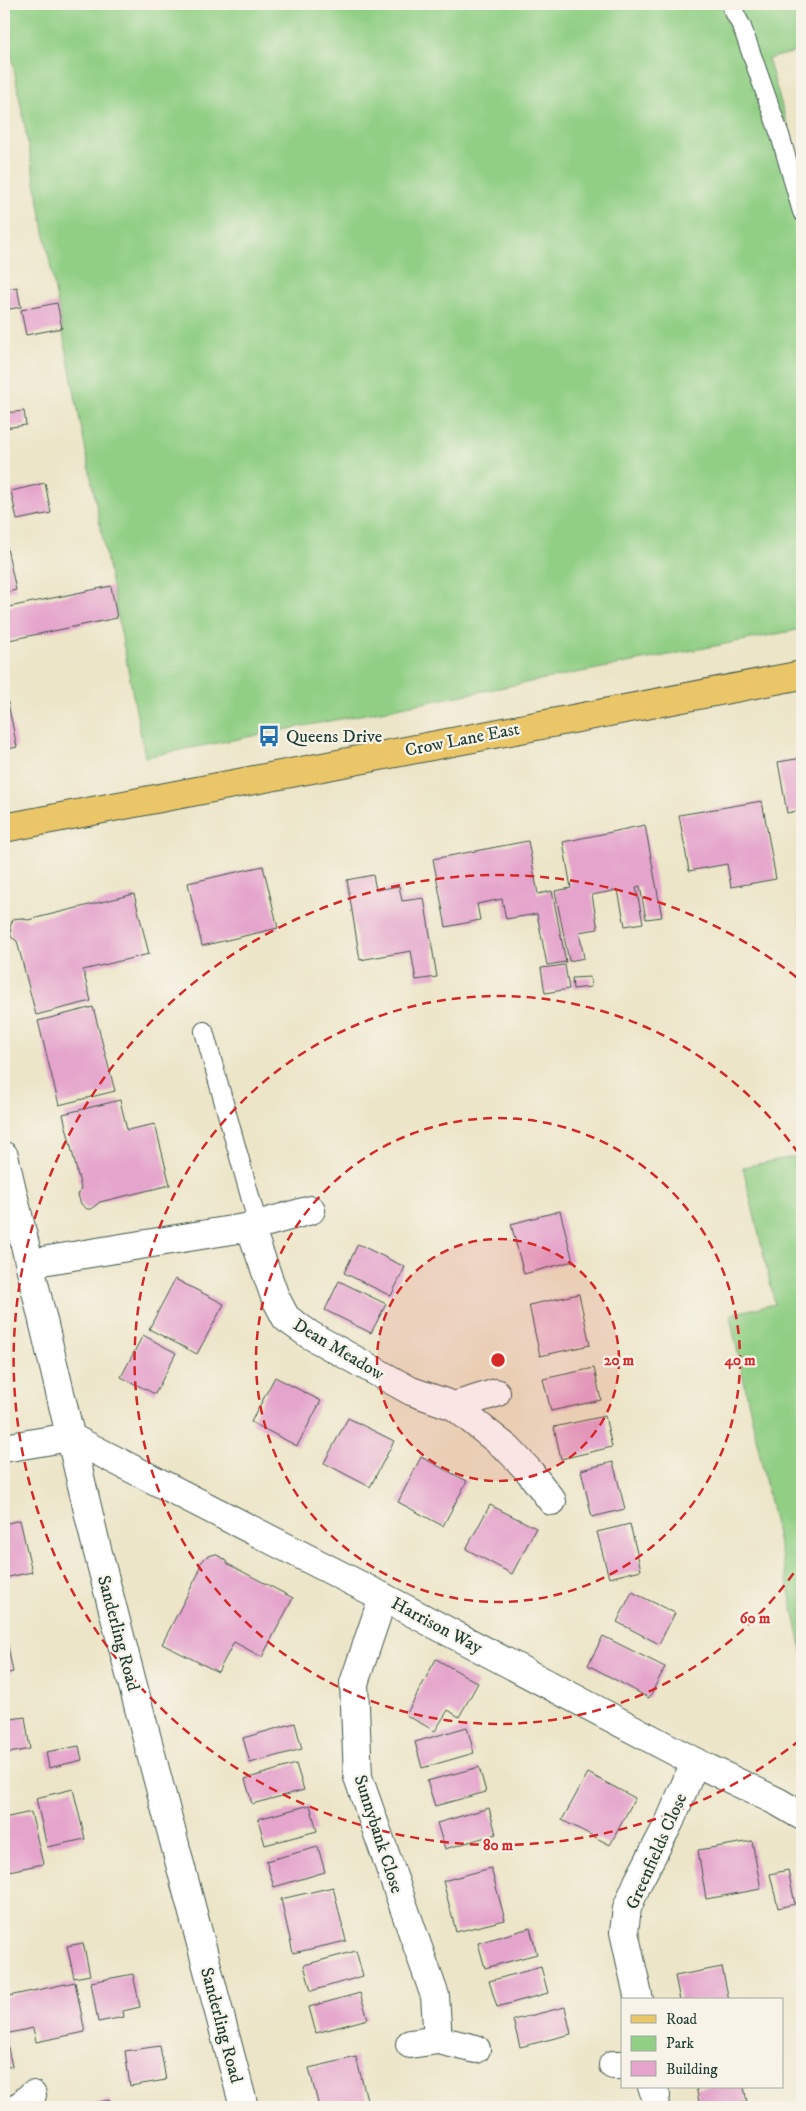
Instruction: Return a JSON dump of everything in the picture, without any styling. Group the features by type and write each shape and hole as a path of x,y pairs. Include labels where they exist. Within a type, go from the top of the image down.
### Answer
{"main road":[{"name":"Crow Lane East","path":"4,828 802,675"}],"street":[{"name":"Sanderling Road","path":"4,1156 97,1549 244,2107"},
{"path":"30,1263 254,1226 311,1210"},
{"name":"Dean Meadow","path":"254,1226 275,1297 286,1318 310,1336 411,1392 454,1406 508,1450 529,1471 552,1501"},
{"path":"454,1406 496,1394"},
{"path":"4,1448 70,1437"},
{"name":"Harrison Way","path":"70,1437 384,1596 695,1762 778,1802 802,1816"},
{"name":"Sunnybank Close","path":"384,1596 354,1683 358,1777 435,1996 438,2040"},
{"name":"Greenfields Close","path":"639,1998 624,1932 628,1908 638,1882 670,1821 695,1762"},
{"path":"410,2044 438,2040 476,2049"}],"lane":[{"path":"730,4 742,27 780,135 802,212"},
{"path":"204,1031 254,1226"}],"green space":[{"path":"4,4 802,4 802,50 768,59 802,174 802,629 145,757 62,328 13,63"},
{"path":"802,1155 802,1651 731,1315 775,1304 743,1167"}],"building":[{"path":"17,287 21,307 4,310 4,289"},
{"path":"57,303 62,328 26,335 21,310"},
{"path":"24,411 26,425 4,428 4,413"},
{"path":"45,483 51,513 17,520 11,491"},
{"path":"4,534 16,590 4,593"},
{"path":"111,586 117,618 4,641 4,608"},
{"path":"4,684 17,747 4,750"},
{"path":"802,758 802,810 787,813 778,762"},
{"path":"762,801 776,879 731,887 727,864 689,871 679,815"},
{"path":"645,825 662,917 646,919 640,886 636,887 643,923 625,926 618,890 592,895 598,929 579,932 584,958 569,961 555,891 571,888 563,842"},
{"path":"528,841 538,894 552,891 566,962 547,965 537,914 506,919 502,899 477,904 480,920 446,927 433,859"},
{"path":"263,866 278,928 202,946 188,883"},
{"path":"373,875 376,890 399,886 402,901 424,898 437,977 416,980 411,951 360,960 347,880"},
{"path":"134,894 149,954 83,970 91,1001 36,1015 17,941 11,937 10,927 13,919 28,920"},
{"path":"799,913 802,913 801,928"},
{"path":"565,965 569,989 545,993 541,968"},
{"path":"590,977 591,987 573,989 572,978"},
{"path":"93,1007 115,1091 59,1105 38,1021"},
{"path":"120,1100 127,1130 155,1124 170,1185 100,1202 91,1209 87,1209 81,1204 78,1195 81,1188 63,1114"},
{"path":"560,1211 573,1261 524,1274 511,1224"},
{"path":"358,1244 405,1267 391,1296 344,1273"},
{"path":"175,1279 224,1304 197,1354 149,1329"},
{"path":"339,1281 386,1304 371,1333 325,1310"},
{"path":"579,1294 590,1345 540,1356 529,1305"},
{"path":"143,1335 176,1353 155,1394 121,1377"},
{"path":"594,1368 601,1400 551,1411 543,1379"},
{"path":"275,1377 321,1401 297,1446 251,1422"},
{"path":"605,1416 612,1447 561,1459 554,1427"},
{"path":"348,1418 394,1441 370,1487 324,1463"},
{"path":"421,1457 467,1481 443,1526 398,1502"},
{"path":"613,1462 625,1509 592,1517 581,1470"},
{"path":"490,1505 536,1528 512,1574 466,1549"},
{"path":"20,1520 32,1572 4,1578 4,1524"},
{"path":"630,1524 641,1570 609,1578 597,1532"},
{"path":"215,1554 226,1560 228,1564 293,1598 262,1657 234,1642 218,1672 162,1644 199,1572 200,1564 206,1557"},
{"path":"632,1592 675,1613 659,1644 617,1622"},
{"path":"4,1626 13,1672 4,1674"},
{"path":"603,1636 665,1667 649,1698 588,1665"},
{"path":"436,1659 478,1683 459,1717 448,1710 435,1731 406,1715"},
{"path":"4,1690 6,1690 11,1719 25,1717 30,1749 4,1754"},
{"path":"295,1723 302,1749 250,1763 243,1738"},
{"path":"467,1727 474,1753 422,1768 415,1742"},
{"path":"79,1746 82,1760 49,1768 46,1752"},
{"path":"296,1764 304,1790 252,1804 245,1779"},
{"path":"479,1767 486,1792 435,1806 427,1781"},
{"path":"588,1773 635,1798 610,1845 562,1820"},
{"path":"73,1789 85,1839 47,1847 36,1798"},
{"path":"310,1805 317,1831 265,1845 258,1819"},
{"path":"489,1808 496,1834 445,1849 437,1823"},
{"path":"31,1812 43,1864 4,1872 4,1818"},
{"path":"752,1841 761,1889 706,1899 698,1850"},
{"path":"318,1847 325,1872 274,1887 266,1861"},
{"path":"491,1868 505,1920 456,1932 443,1881"},
{"path":"788,1870 795,1904 778,1908 770,1874"},
{"path":"333,1887 346,1941 293,1953 281,1899"},
{"path":"530,1928 537,1954 485,1968 478,1943"},
{"path":"83,1943 90,1975 74,1978 67,1946"},
{"path":"356,1951 363,1976 311,1991 304,1965"},
{"path":"541,1967 548,1993 497,2007 489,1981"},
{"path":"722,1967 729,1998 680,1998 675,1976"},
{"path":"133,1974 140,2007 123,2011 124,2017 98,2022 91,1982"},
{"path":"75,1982 85,2032 36,2042 33,2028 5,2034 12,2066 4,2068 4,1997"},
{"path":"360,1993 368,2019 316,2033 309,2007"},
{"path":"565,2007 571,2034 520,2047 513,2020"},
{"path":"160,2046 166,2080 130,2086 125,2051"},
{"path":"356,2057 369,2107 319,2107 309,2068"},
{"path":"696,2088 744,2088 747,2102 726,2107 700,2107"},
{"path":"110,2100 111,2107 78,2107 78,2106"}],"place":[{"name":"Queens Drive","path":"269,736"}]}
